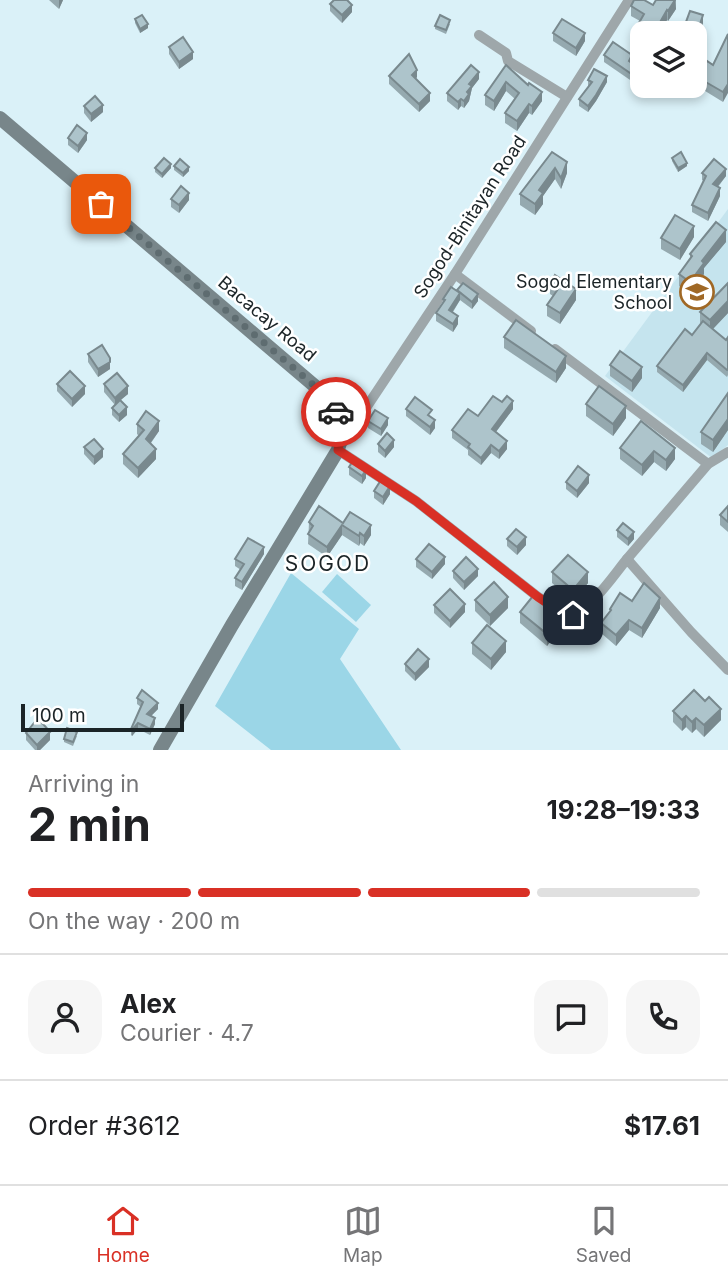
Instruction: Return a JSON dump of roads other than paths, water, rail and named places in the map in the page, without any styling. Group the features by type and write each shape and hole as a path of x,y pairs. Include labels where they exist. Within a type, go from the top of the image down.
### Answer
{"main road":[{"name":"Bacacay Road","path":"0,118 323,393 333,406"},
{"path":"160,750 338,450 340,418 333,406"}],"street":[{"name":"Sogod-Binitayan Road","path":"338,450 455,274 629,0"},
{"path":"479,36 506,53 508,61 567,97"},
{"path":"455,274 708,464"},
{"path":"333,406 347,411 364,411"},
{"path":"338,450 416,501 538,597 565,615 573,615 596,597 708,464 728,452"},
{"path":"627,559 728,670"}],"place":[{"name":"Sogod Elementary School","path":"697,292"}],"district":[{"name":"SOGOD","path":"328,564"}]}
